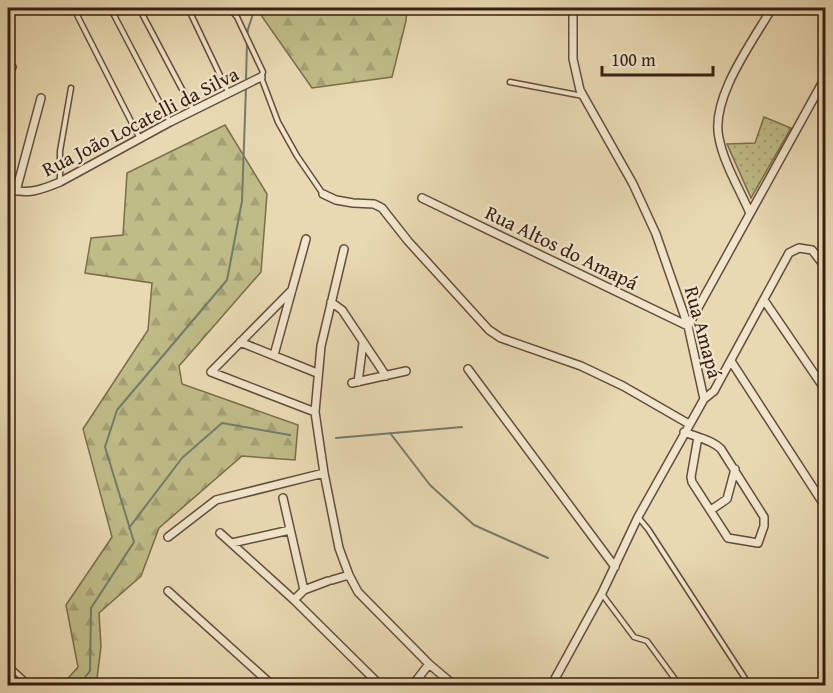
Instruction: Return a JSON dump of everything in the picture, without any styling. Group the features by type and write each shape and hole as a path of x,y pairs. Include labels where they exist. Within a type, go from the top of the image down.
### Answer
{"street":[{"name":"Rua Amapá","path":"551,686 602,593 638,517 704,399 688,326 656,234 633,184 580,90 573,59 573,8"},
{"path":"749,211 727,162 719,138 718,123 724,95 772,8"},
{"path":"688,326 825,76"},
{"name":"Rua João Locatelli da Silva","path":"8,189 26,193 60,182 170,122 261,77"},
{"path":"16,191 41,98"},
{"path":"8,106 8,111"},
{"path":"323,194 336,200 374,204 382,208 408,241 489,330 501,338 581,366 623,386 689,424"},
{"name":"Rua Altos do Amapá","path":"422,198 688,326"},
{"path":"274,355 306,239"},
{"path":"704,399 714,391 791,251 799,248 812,250 825,268"},
{"path":"344,249 317,373 315,412 339,548 358,592 429,664 455,686"},
{"path":"292,290 211,372 315,412"},
{"path":"764,300 825,391"},
{"path":"331,302 342,310 386,376"},
{"path":"240,342 317,373"},
{"path":"363,343 355,383 406,371"},
{"path":"730,361 820,500"},
{"path":"468,369 615,567"},
{"path":"684,432 698,437 718,445 735,470 764,517 760,540 756,544 728,538 691,479 698,437"},
{"path":"711,510 727,499 735,470"},
{"path":"168,537 216,500 324,473"},
{"path":"283,498 304,590"},
{"path":"232,543 290,530"},
{"path":"220,533 294,600 381,686"},
{"path":"294,600 304,590 349,575"},
{"path":"168,591 273,686"},
{"path":"412,686 429,664"}],"lane":[{"path":"72,8 140,140"},
{"path":"139,8 194,110"},
{"path":"188,8 228,92"},
{"path":"229,8 237,17 263,72 261,77"},
{"path":"114,15 170,122"},
{"name":"Rua João Locatelli da Silva","path":"261,77 278,122 297,156 323,194"},
{"path":"510,82 584,96"},
{"path":"60,182 60,151 71,87"},
{"path":"638,517 750,686"},
{"path":"602,593 634,637 647,641 680,686"},
{"path":"8,665 31,686"}],"green space":[{"path":"256,8 407,8 392,77 312,88"},
{"path":"764,117 791,128 751,198 727,144 755,143"},
{"path":"225,125 267,194 261,272 179,366 182,384 298,425 295,460 242,456 159,528 141,576 99,613 101,646 97,679 101,685 62,685 78,667 66,605 112,537 83,429 148,330 152,283 85,273 91,238 123,235 127,173"}],"waterway":[{"path":"247,36 255,8"},
{"path":"246,81 247,42"},
{"path":"78,686 90,671 91,608 134,542 105,447 117,410 227,280 242,201 246,87"},
{"path":"129,528 182,458 222,423 290,435"},
{"path":"336,438 462,427"},
{"path":"390,433 430,485 474,525 548,558"}]}
